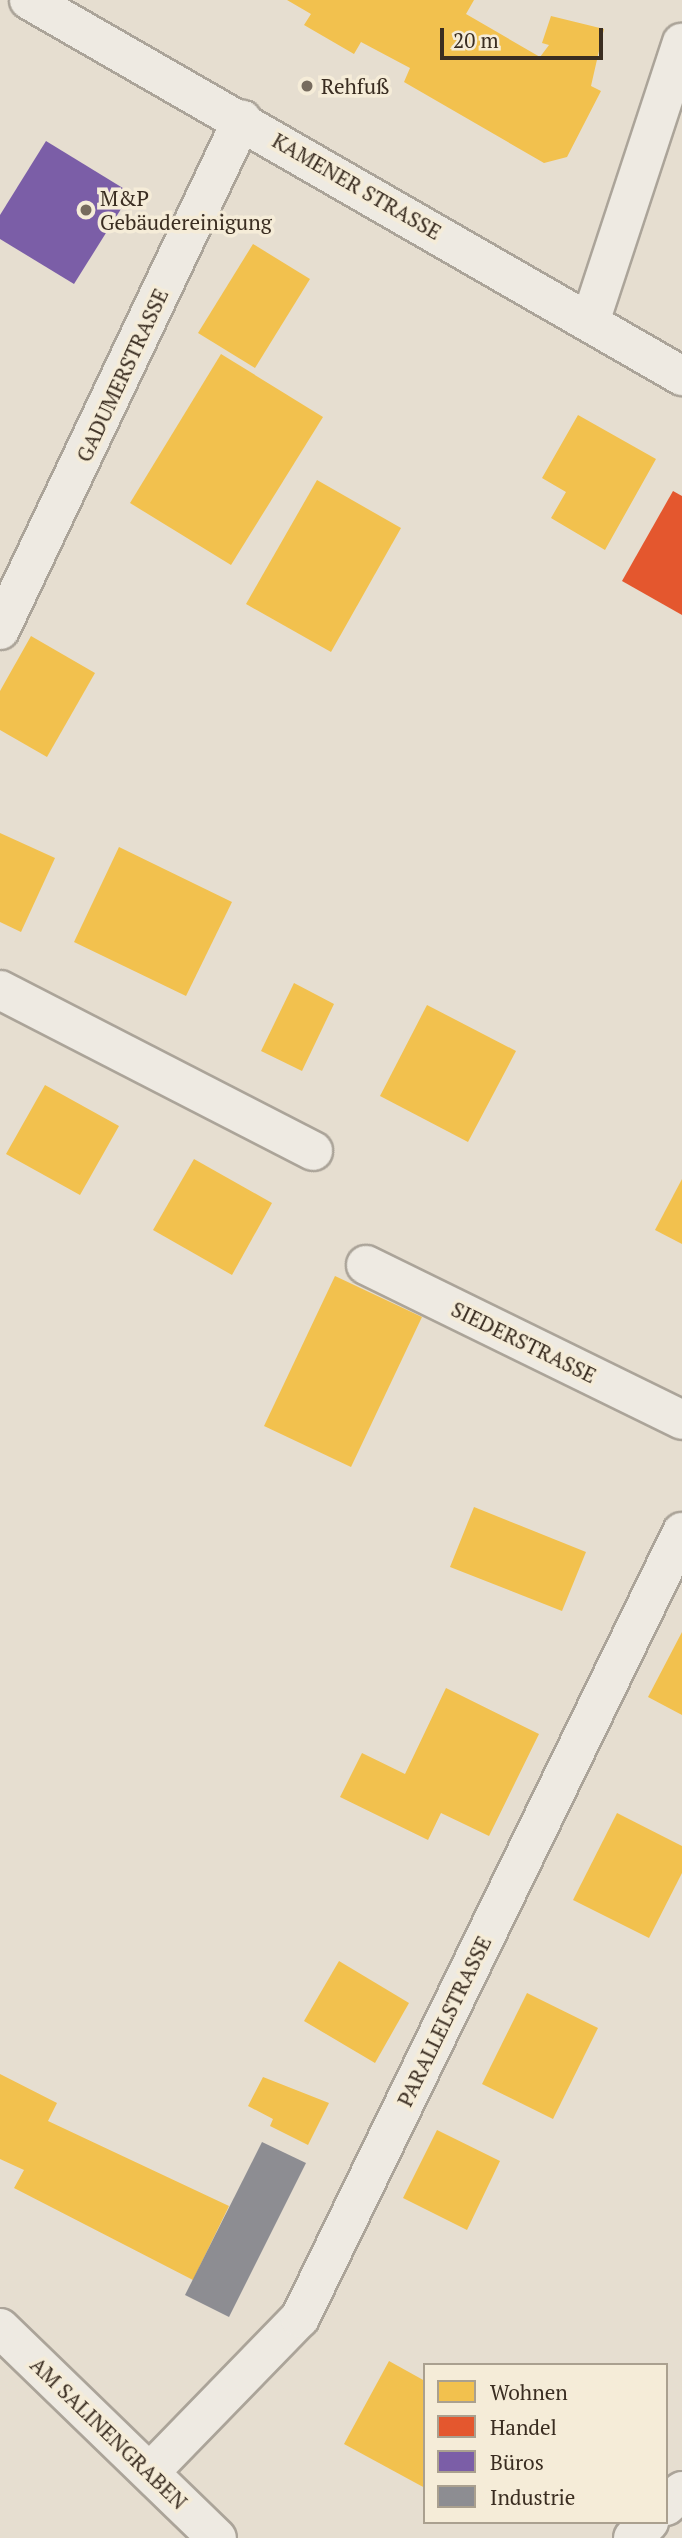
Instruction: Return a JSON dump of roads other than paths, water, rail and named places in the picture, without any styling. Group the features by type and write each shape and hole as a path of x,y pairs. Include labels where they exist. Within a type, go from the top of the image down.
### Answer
{"street":[{"name":"KAMENER STRASSE","path":"29,0 242,120 682,376"},
{"path":"590,322 682,43"},
{"name":"GADUMERSTRASSE","path":"0,630 242,120"},
{"path":"0,990 313,1151"},
{"name":"SIEDERSTRASSE","path":"366,1265 682,1420"},
{"name":"PARALLELSTRASSE","path":"150,2472 300,2318 682,1532"},
{"name":"AM SALINENGRABEN","path":"0,2328 217,2538"},
{"path":"668,2504 682,2491"},
{"path":"633,2538 647,2524"}],"place":[{"name":"Rehfuß","path":"307,86"},
{"name":"M&P Gebäudereinigung","path":"86,210"}]}
